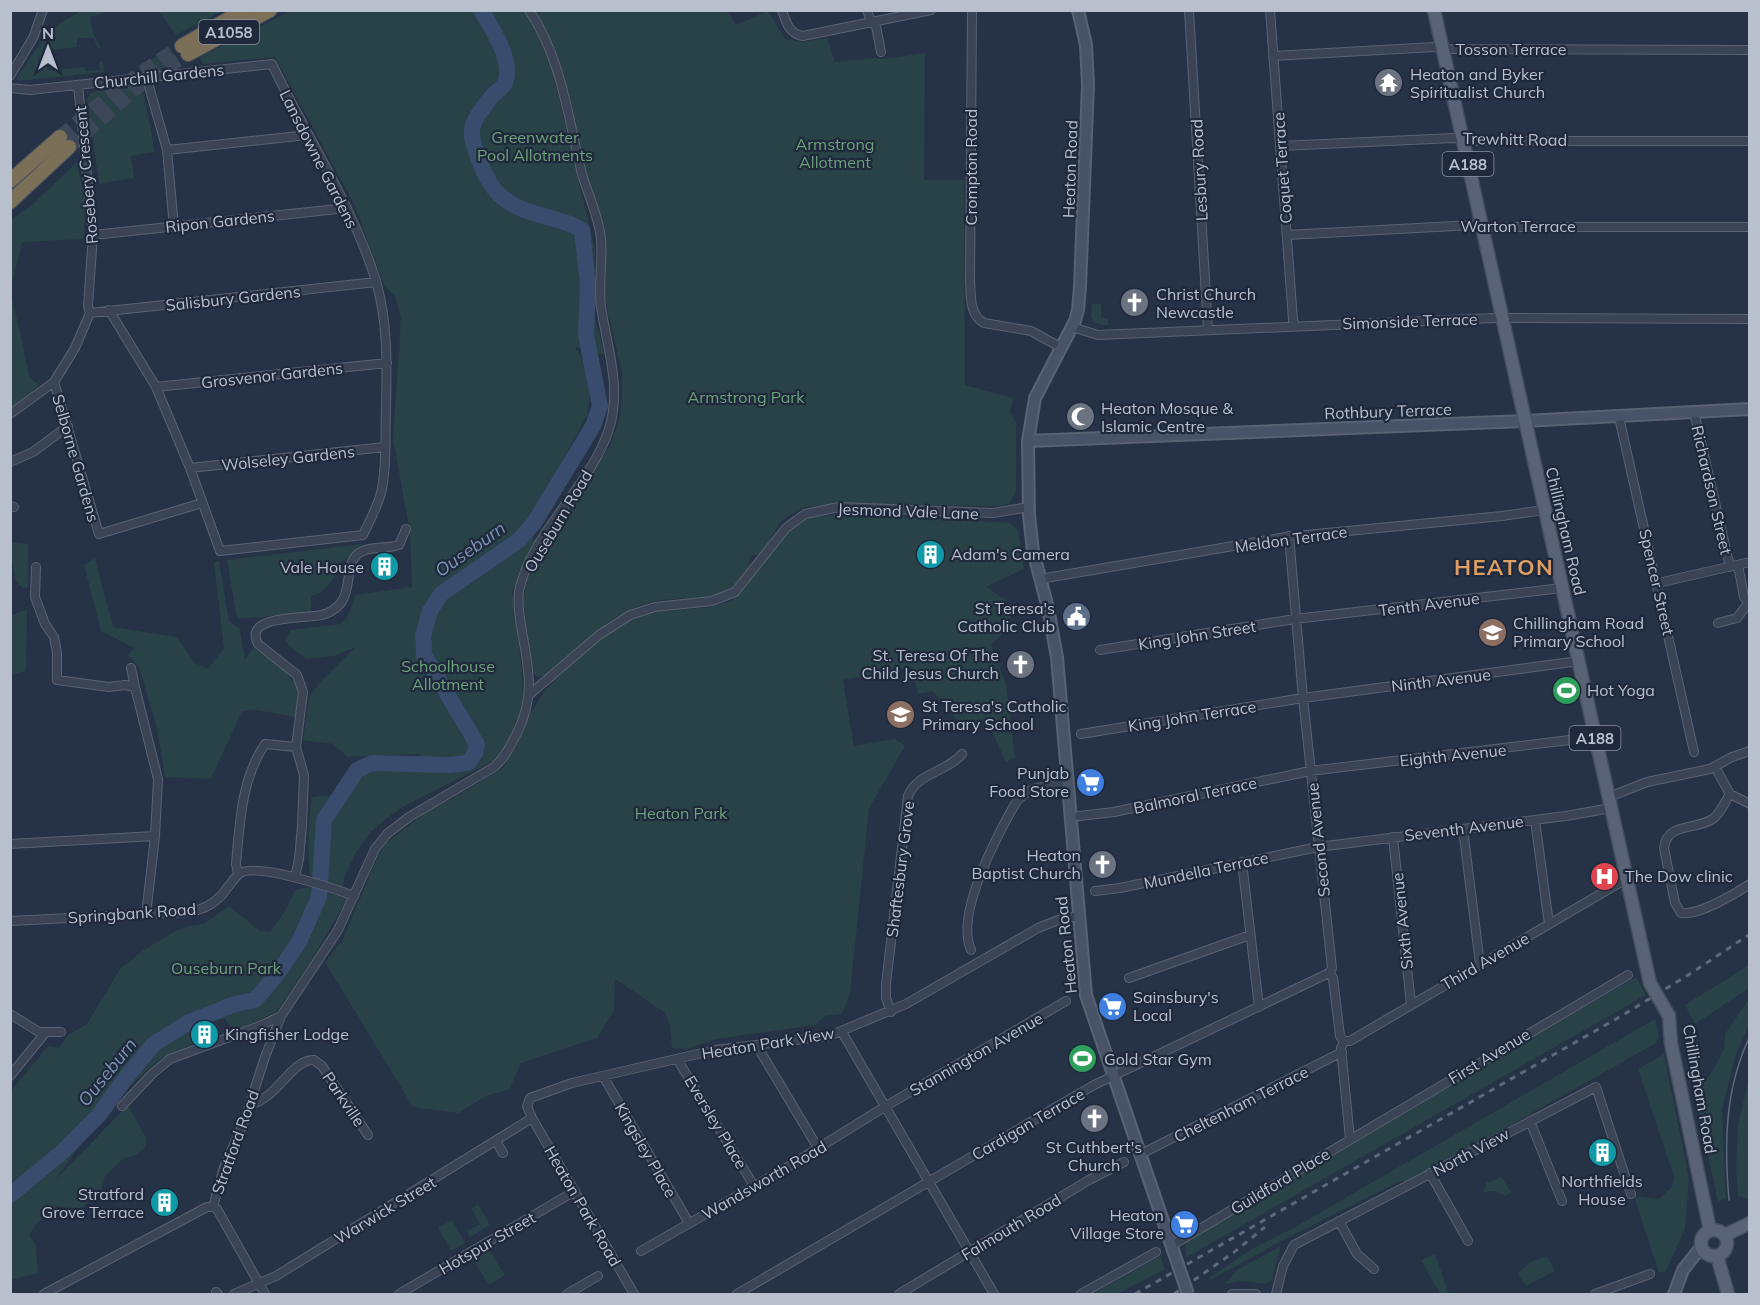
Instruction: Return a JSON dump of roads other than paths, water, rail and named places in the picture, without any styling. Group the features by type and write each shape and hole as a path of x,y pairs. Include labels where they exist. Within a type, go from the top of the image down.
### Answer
{"highway":[{"name":"A1058","path":"244,10 185,50 270,10"},
{"path":"11,201 64,142 13,176"}],"main road":[{"name":"Chillingham Road","path":"1434,10 1650,983 1669,1016 1671,1043 1710,1230"},
{"path":"1725,1235 1749,1223"},
{"path":"1710,1230 1720,1230 1727,1242 1726,1248 1717,1256 1708,1255 1701,1247 1701,1237 1710,1230"},
{"path":"1717,1256 1728,1294"}],"street":[{"path":"10,76 33,38 43,10"},
{"name":"Ouseburn Road","path":"281,1016 333,939 375,849 387,834 428,805 494,766 505,756 522,722 530,694 518,603 520,586 540,545 571,499 600,449 612,421 615,397 611,357 600,294 599,230 581,168 559,75 546,41 529,10"},
{"path":"782,10 793,33 803,36 930,10"},
{"path":"867,10 873,21 881,52"},
{"name":"Crompton Road","path":"972,10 970,280 974,312 980,321 1035,332 1060,347"},
{"name":"Heaton Road","path":"1078,10 1086,45 1088,85 1080,287 1077,316 1035,398 1028,441 1029,507 1033,550 1048,608 1057,657 1086,994 1188,1294"},
{"name":"Lesbury Road","path":"1189,10 1208,330"},
{"name":"Coquet Terrace","path":"1270,10 1295,326"},
{"name":"Tosson Terrace","path":"1273,56 1443,48 1749,50"},
{"name":"Churchill Gardens","path":"10,88 19,90 78,85 272,64"},
{"name":"Lansdowne Gardens","path":"202,503 220,551 363,536 381,493 385,447 387,363 384,322 376,282 347,207 272,64"},
{"path":"146,76 167,150 174,227"},
{"name":"Rosebery Crescent","path":"10,414 54,382 75,348 90,313 88,306 93,236 78,85"},
{"path":"167,150 308,135"},
{"name":"Trewhitt Road","path":"1280,146 1454,138 1463,140 1749,141"},
{"name":"Ripon Gardens","path":"93,236 347,207"},
{"name":"Warton Terrace","path":"1287,235 1481,226 1749,227"},
{"name":"Salisbury Gardens","path":"90,313 376,282"},
{"path":"109,310 156,387 202,503"},
{"name":"Simonside Terrace","path":"1072,327 1098,335 1502,318 1749,319"},
{"name":"Grosvenor Gardens","path":"156,387 387,363"},
{"name":"Selborne Gardens","path":"54,382 99,534 202,503"},
{"name":"Rothbury Terrace","path":"1028,441 1619,417 1749,409"},
{"name":"Richardson Street","path":"1694,412 1734,566 1749,602"},
{"name":"Spencer Street","path":"1619,417 1694,750"},
{"path":"10,462 33,452 68,426"},
{"name":"Wolseley Gardens","path":"190,468 385,447"},
{"name":"Jesmond Vale Lane","path":"530,694 599,635 630,615 655,607 712,601 730,595 739,588 786,528 805,514 839,507 993,513 1029,507"},
{"name":"Meldon Terrace","path":"1040,579 1289,536 1544,510"},
{"path":"295,877 299,859 304,775 296,747 303,692 301,681 294,672 258,644 255,638 257,630 261,625 269,622 315,617 334,609 340,604 348,590 351,563 356,556 364,551 399,545 406,529"},
{"name":"Second Avenue","path":"1289,536 1302,699 1332,968 1329,973 1334,978 1340,1036 1344,1041 1342,1052 1350,1139"},
{"path":"1658,583 1749,562"},
{"path":"36,567 35,597 45,624 54,637 57,653 57,680 109,687 125,685 135,687"},
{"name":"Tenth Avenue","path":"1295,619 1562,588"},
{"path":"1718,623 1737,618 1749,602"},
{"name":"King John Street","path":"1100,650 1295,619"},
{"name":"Ninth Avenue","path":"1302,699 1579,661"},
{"path":"131,668 158,779 155,836 146,915"},
{"name":"King John Terrace","path":"1081,734 1302,699"},
{"name":"Eighth Avenue","path":"1310,771 1595,737"},
{"path":"296,747 265,744 248,780 243,795 236,864 238,874 251,870 295,877 354,896"},
{"name":"Seventh Avenue","path":"1318,847 1566,816 1610,803 1647,782 1715,767 1732,757 1749,751"},
{"name":"Shaftesbury Grove","path":"891,1011 886,998 886,984 908,796 920,780 952,764 962,754"},
{"path":"1715,767 1730,794 1749,804"},
{"name":"Balmoral Terrace","path":"1079,816 1114,812 1310,771"},
{"path":"971,950 967,931 973,892 1015,804 1022,795 1037,787 1068,784"},
{"path":"1730,794 1713,819 1675,831 1665,841 1664,848 1675,903 1681,913 1688,914 1719,903 1749,884"},
{"path":"1535,820 1549,924"},
{"path":"1463,829 1480,964"},
{"path":"10,844 155,836"},
{"name":"Sixth Avenue","path":"1393,837 1411,1004"},
{"name":"Mundella Terrace","path":"1095,891 1120,888 1318,847"},
{"path":"1242,862 1259,1007"},
{"name":"Springbank Road","path":"10,921 190,912 205,908 219,898 238,874"},
{"name":"Third Avenue","path":"1344,1041 1350,1041 1626,879"},
{"name":"Heaton Park View","path":"532,1118 527,1106 528,1099 532,1096 603,1076 715,1050 815,1039 842,1032 919,997 1038,928 1061,919 1078,916"},
{"path":"1129,978 1250,936"},
{"name":"Cardigan Terrace","path":"737,1294 1113,1075 1329,973"},
{"name":"First Avenue","path":"1350,1139 1628,975"},
{"name":"Stannington Avenue","path":"886,1106 1066,1001"},
{"path":"10,1014 26,1025 45,1033 61,1032"},
{"path":"122,1106 170,1059 281,1016"},
{"name":"Stratford Road","path":"263,1290 217,1209 213,1207 224,1167 250,1104 281,1016"},
{"path":"842,1032 994,1294"},
{"path":"10,1076 45,1033"},
{"path":"757,1046 818,1148"},
{"name":"Cheltenham Terrace","path":"1139,1155 1342,1052"},
{"name":"Parkville","path":"250,1104 269,1095 304,1061 310,1059 320,1063 368,1135"},
{"name":"Eversley Place","path":"677,1059 754,1186"},
{"name":"Kingsley Place","path":"603,1076 689,1224"},
{"name":"North View","path":"1276,1294 1283,1266 1294,1245 1596,1087 1631,1194"},
{"name":"Wandsworth Road","path":"641,1251 886,1106"},
{"name":"Warwick Street","path":"234,1294 263,1290 276,1276 532,1118"},
{"name":"Heaton Park Road","path":"532,1118 634,1294"},
{"path":"1530,1121 1562,1201"},
{"name":"Guildford Place","path":"1172,1250 1209,1223 1350,1139"},
{"path":"496,1141 503,1153"},
{"name":"Falmouth Road","path":"899,1294 1089,1180 1124,1162"},
{"path":"1430,1173 1467,1241"},
{"name":"Hotspur Street","path":"399,1294 575,1191"},
{"path":"44,1294 207,1208 213,1207"},
{"path":"1339,1221 1357,1254 1374,1269"},
{"path":"1674,1294 1683,1270 1701,1247"},
{"path":"1081,1294 1156,1252"},
{"path":"1595,1294 1650,1274"},
{"path":"567,1294 598,1276"},
{"path":"1232,1294 1256,1294"}],"waterway":[{"name":"Ouseburn","path":"10,1195 61,1153 99,1115 154,1044 189,1022 235,1004 255,1000 278,973 299,942 319,897 324,820 357,770 372,763 449,765 468,763 475,753 477,744 424,655 423,636 430,611 441,594 518,541 534,523 593,426 600,406 586,335 588,284 582,230 511,204 495,190 489,181 476,151 472,127 492,96 504,85 507,74 507,65 500,45 481,10"}],"tunnel":[{"path":"60,137 119,89 182,46"},
{"path":"69,147 147,79 188,54"}],"tram line":[{"path":"1729,1200 1728,1116 1735,1076 1750,1036"}],"railway":[{"path":"1135,1294 1623,1015 1750,934"},
{"path":"1174,1294 1233,1253 1265,1227"}],"place":[{"name":"Heaton and Byker Spiritualist Church","path":"1389,83"},
{"name":"Christ Church Newcastle","path":"1135,303"},
{"name":"Heaton Mosque & Islamic Centre","path":"1080,417"},
{"name":"Adam's Camera","path":"930,554"},
{"name":"Vale House","path":"385,567"},
{"name":"St Teresa's Catholic Club","path":"1076,617"},
{"name":"Chillingham Road Primary School","path":"1492,632"},
{"name":"St. Teresa Of The Child Jesus Church","path":"1020,664"},
{"name":"Hot Yoga","path":"1566,690"},
{"name":"St Teresa's Catholic Primary School","path":"901,715"},
{"name":"Punjab Food Store","path":"1090,782"},
{"name":"Heaton Baptist Church","path":"1102,864"},
{"name":"The Dow clinic","path":"1604,876"},
{"name":"Sainsbury's Local","path":"1112,1006"},
{"name":"Kingfisher Lodge","path":"204,1034"},
{"name":"Gold Star Gym","path":"1083,1059"},
{"name":"St Cuthbert's Church","path":"1094,1119"},
{"name":"Northfields House","path":"1602,1153"},
{"name":"Stratford Grove Terrace","path":"165,1203"},
{"name":"Heaton Village Store","path":"1185,1224"}],"district":[{"name":"HEATON","path":"1504,567"}],"park label":[{"name":"Greenwater Pool Allotments","path":"535,146"},
{"name":"Armstrong Allotment","path":"835,153"},
{"name":"Armstrong Park","path":"746,397"},
{"name":"Schoolhouse Allotment","path":"448,675"},
{"name":"Heaton Park","path":"681,813"},
{"name":"Ouseburn Park","path":"226,968"}]}
